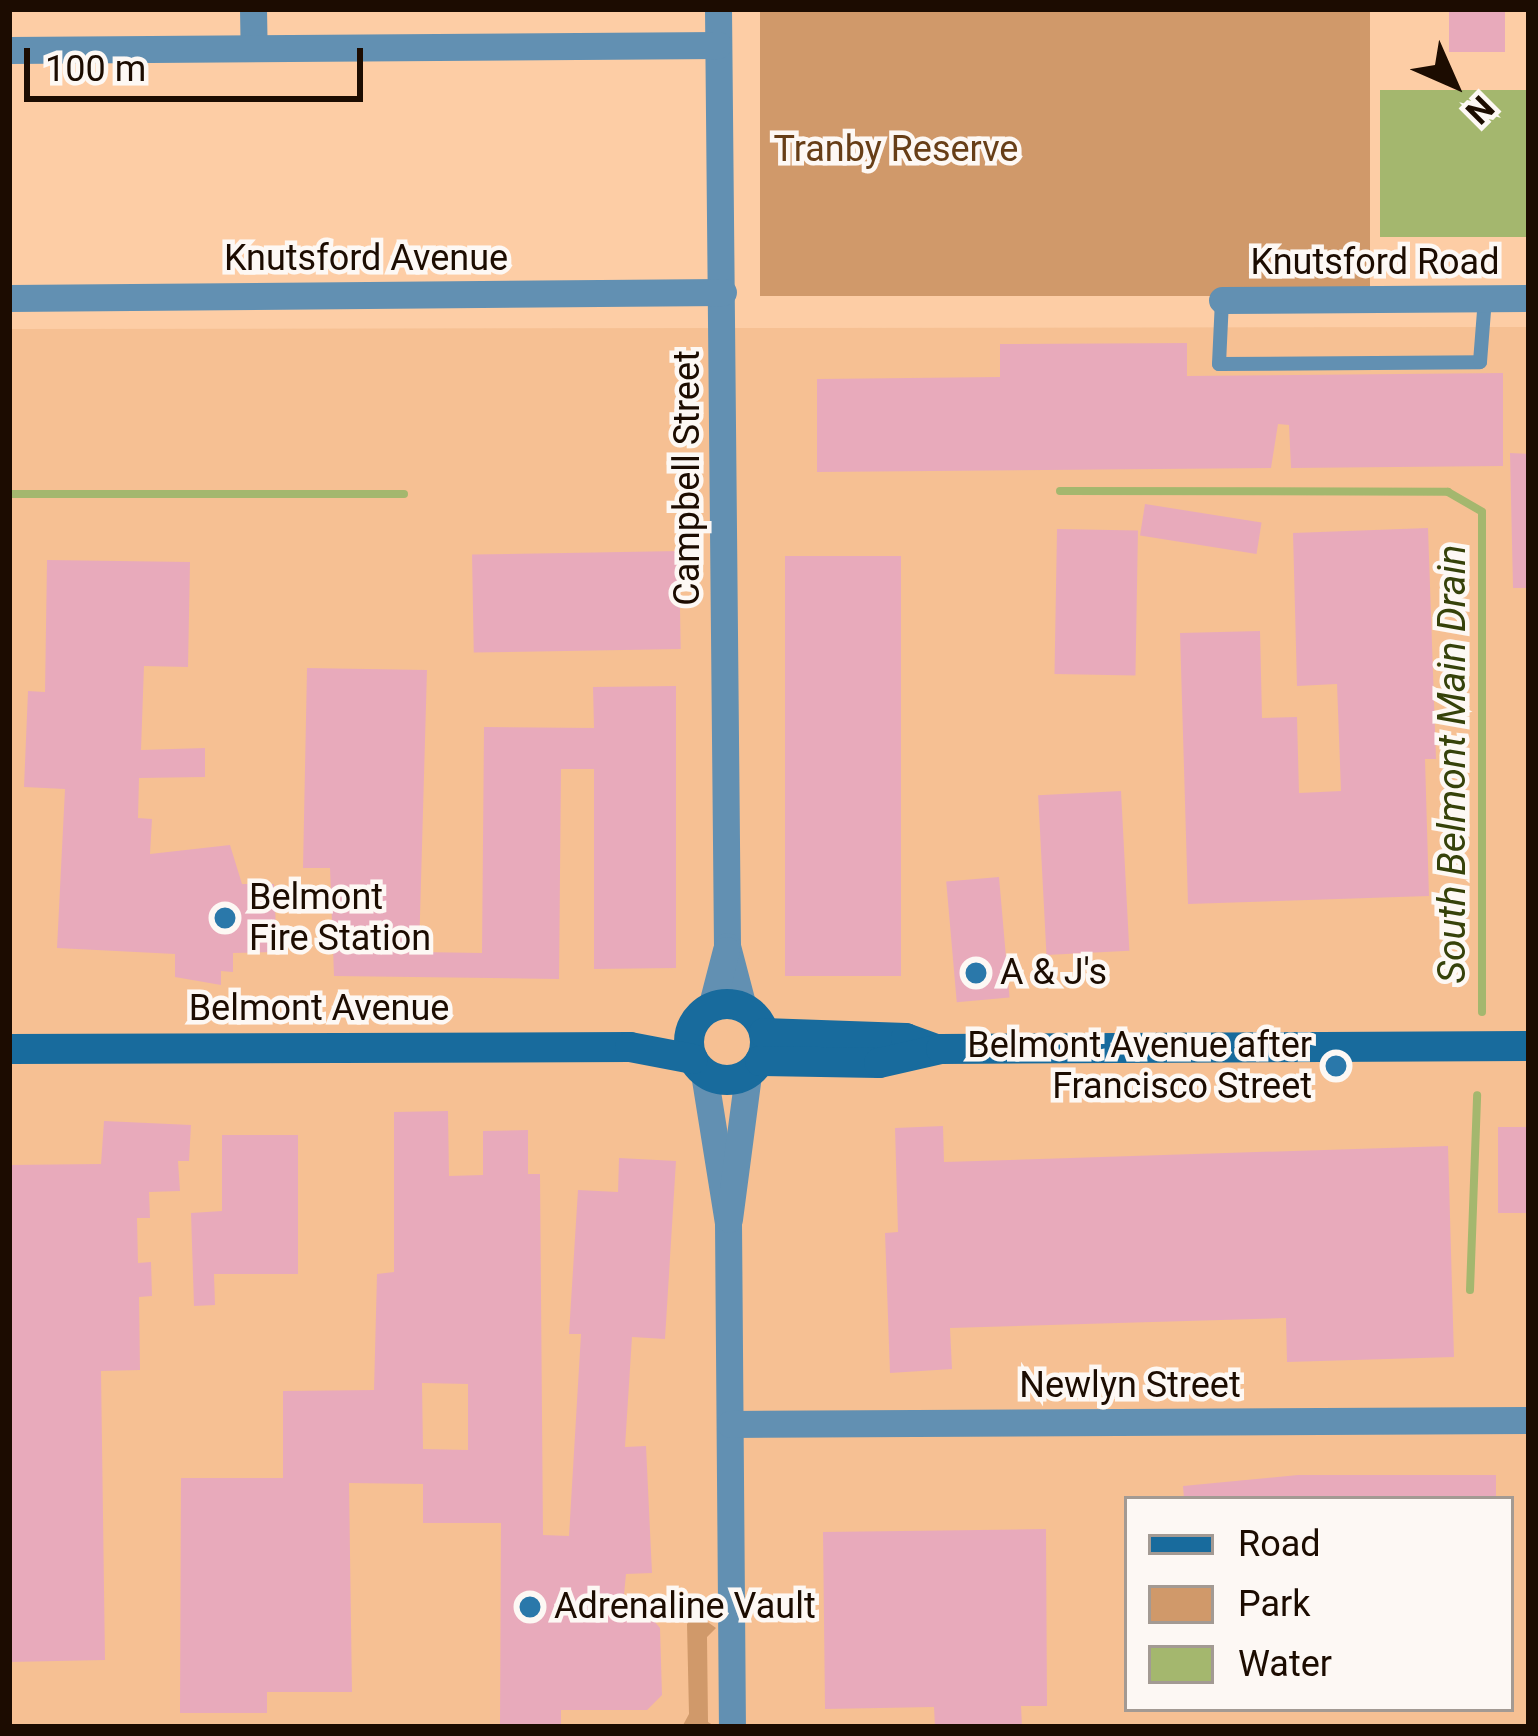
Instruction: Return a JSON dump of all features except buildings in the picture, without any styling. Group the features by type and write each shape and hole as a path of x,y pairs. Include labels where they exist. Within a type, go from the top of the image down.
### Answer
{"main road":[{"name":"Belmont Avenue","path":"630,1047 716,1014"},
{"path":"699,1066 716,1014 757,1056 906,1038 937,1049 1529,1046"},
{"name":"Belmont Avenue","path":"9,1049 630,1047 699,1066 725,1081 757,1056"}],"street":[{"path":"253,9 254,48"},
{"name":"Campbell Street","path":"716,1014 727,946 718,9"},
{"path":"9,50 718,45"},
{"name":"Knutsford Avenue","path":"9,298 722,292"},
{"name":"Knutsford Road","path":"1222,300 1529,298"},
{"path":"728,1223 757,1056"},
{"path":"699,1066 728,1223 732,1727"},
{"name":"Newlyn Street","path":"730,1424 1529,1420"}],"lane":[{"path":"1222,300 1219,364 1480,362 1485,298"}],"shaded area":[{"path":"1529,327 1529,1727 9,1727 9,329"}],"green space":[{"name":"Tranby Reserve","path":"760,9 1370,9 1370,296 760,296"},
{"path":"695,1613 716,1628 707,1637 708,1722 716,1727 682,1727 689,1714 687,1624"}],"water":[{"path":"1380,90 1529,90 1529,237 1380,237"}],"waterway":[{"name":"South Belmont Main Drain","path":"1060,491 1448,492 1482,512 1482,1012"},
{"name":"South Belmont Main Drain","path":"9,494 404,494"},
{"path":"1470,1290 1477,1095"}],"place":[{"name":"Belmont Fire Station","path":"225,918"},
{"name":"A & J's","path":"976,973"},
{"name":"Belmont Avenue after Francisco Street","path":"1336,1066"},
{"name":"Adrenaline Vault","path":"530,1607"}]}
